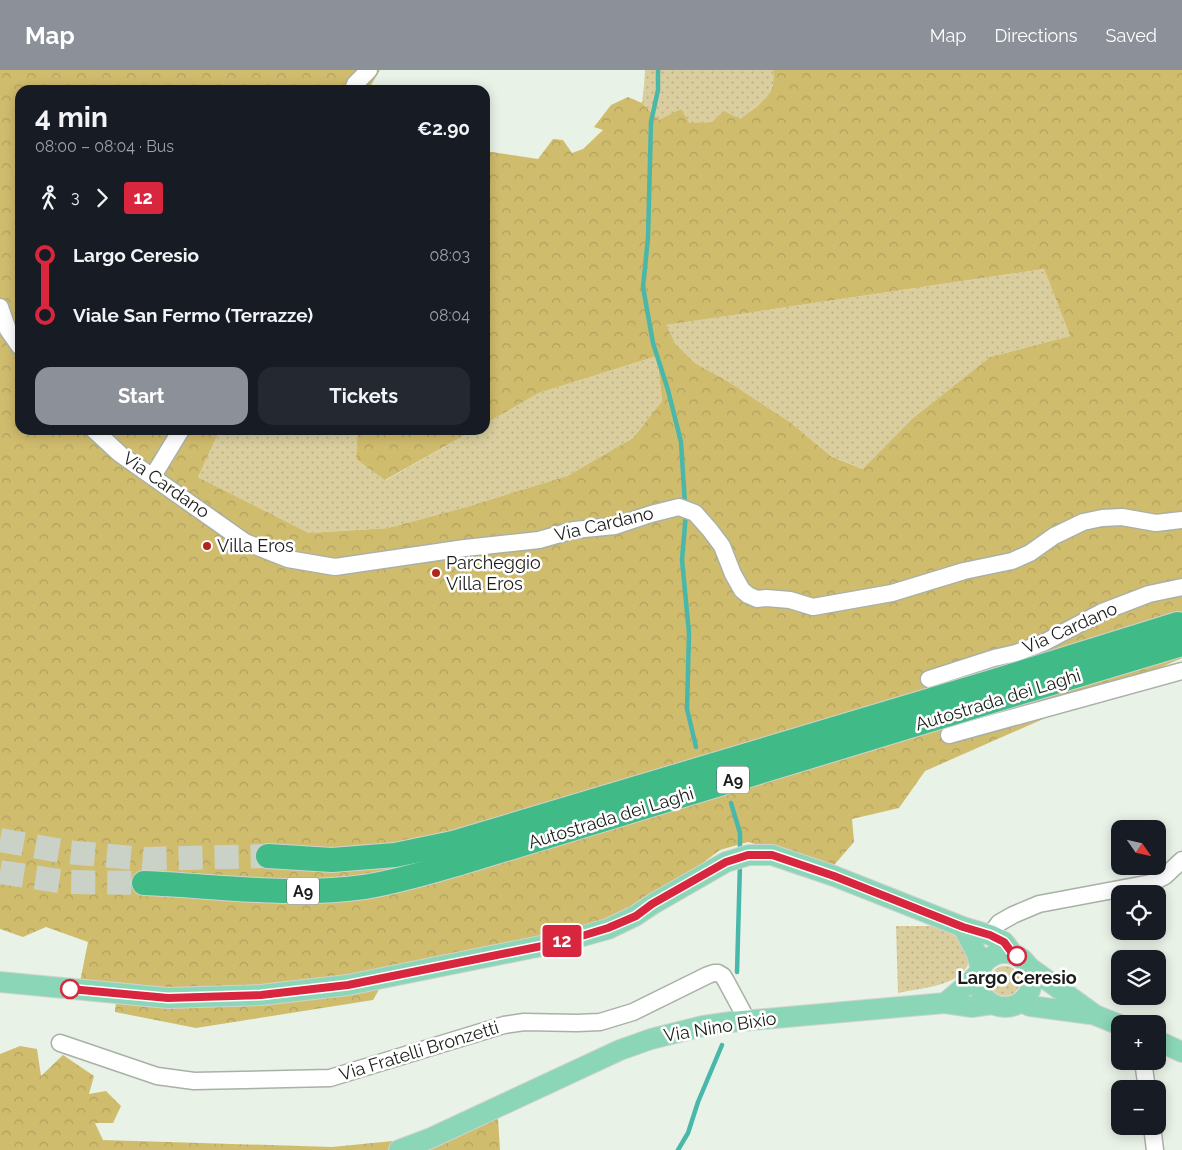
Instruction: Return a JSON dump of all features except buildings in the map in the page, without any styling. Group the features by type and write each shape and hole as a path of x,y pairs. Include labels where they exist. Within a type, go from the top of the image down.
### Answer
{"highway":[{"name":"Autostrada dei Laghi","path":"144,883 310,891 364,887 405,878 457,853 1180,634"},
{"name":"Autostrada dei Laghi","path":"268,856 332,860 457,853"}],"main road":[{"path":"0,982 168,998 261,995 348,985 562,942 608,928 636,916 652,904 726,862 748,855 772,855 834,876 963,927 990,935 1004,942 1013,954 1029,967 1095,1015"},
{"path":"963,927 977,954 981,970 978,980 980,990 992,1004 1007,1007 1021,1002 1029,993 1031,987 1032,975 1029,967"},
{"path":"945,1003 972,980 988,960 996,955 1013,954"},
{"path":"1021,1002 1030,1006 1095,1015 1111,1021"},
{"name":"Via Nino Bixio","path":"399,1150 431,1138 620,1050 651,1039 696,1028 747,1020 945,1003 972,1007 992,1004"},
{"path":"1166,1045 1182,1052"}],"street":[{"path":"355,85 369,70"},
{"path":"0,307 8,330 15,340"},
{"name":"Via Cardano","path":"99,435 120,454 245,542 288,559 335,567 465,548 539,540 574,530 615,526 679,507 694,513 710,530 722,546 733,574 742,590 748,595 757,599 790,600 813,607 892,593 964,571 1012,561 1030,553 1054,536 1083,522 1102,518 1122,517 1156,523 1182,520"},
{"path":"153,476 178,435"},
{"name":"Via Cardano","path":"929,679 1044,642 1102,612 1149,594 1182,587"},
{"path":"949,735 1182,671"},
{"path":"990,935 999,923 1039,904 1151,883 1165,876 1182,860"},
{"name":"Via Fratelli Bronzetti","path":"60,1043 157,1076 194,1080 330,1078 504,1025 524,1022 600,1022 633,1012 696,980 714,973 723,976 747,1020"},
{"path":"1154,1135 1156,1150"}],"shaded area":[{"path":"645,70 773,70 775,80 767,98 740,119 689,124 659,120 642,103"},
{"path":"1044,269 1070,336 990,357 913,418 864,469 832,457 790,422 729,382 695,363 675,343 665,325"},
{"path":"657,356 662,401 633,438 567,476 466,507 388,528 309,533 198,477 218,435 357,435 356,459 386,480 465,435 490,435 490,421 539,393"},
{"path":"896,926 940,927 956,935 969,961 966,969 952,980 898,993"},
{"name":"Largo Ceresio","path":"1005,966 1016,970 1020,981 1016,992 1005,996 994,992 990,981 994,970"}],"green space":[{"path":"0,70 380,70 371,85 15,85 15,435 218,435 198,477 309,533 388,528 466,507 567,476 633,438 662,401 657,356 539,393 490,421 490,152 538,159 553,139 563,140 572,153 583,149 603,130 594,127 611,105 628,97 642,103 659,120 681,109 689,123 712,122 724,111 740,119 760,104 770,93 774,79 773,70 1182,70 1182,658 925,771 899,808 852,819 854,842 828,872 798,856 748,842 720,850 673,885 598,929 390,971 373,1000 196,1028 115,1012 117,989 80,982 88,942 46,927 23,937 0,929","holes":["1044,269 1070,336 990,357 913,418 863,469 832,457 790,422 729,382 695,363 675,343 666,325"]},
{"path":"357,435 465,435 385,480 356,459"},
{"path":"20,1046 37,1049 41,1076 63,1055 94,1076 89,1094 106,1091 121,1106 113,1123 95,1123 103,1140 332,1147 403,1140 497,1103 500,1150 0,1150 0,1054"}],"waterway":[{"path":"658,70 658,90 651,122 648,238 643,287 653,343 668,390 681,442 685,505"},
{"path":"686,513 682,560 689,633 687,709 696,747"},
{"path":"731,803 740,833 740,852"},
{"path":"737,972 740,864"},
{"path":"678,1150 688,1133 698,1102 722,1045"}],"tunnel":[{"path":"0,840 67,852 144,859 268,856"},
{"path":"0,872 65,882 144,883"}],"bus line":[{"name":"12","path":"70,989 168,998 261,995 348,985 562,942 608,928 636,916 652,904 726,862 748,855 772,855 834,876 963,927 990,935 1004,942 1013,954 1017,956"}],"place":[{"name":"Villa Eros","path":"207,546"},
{"name":"Parcheggio Villa Eros","path":"436,573"},
{"name":"Largo Ceresio","path":"1017,956"}]}
